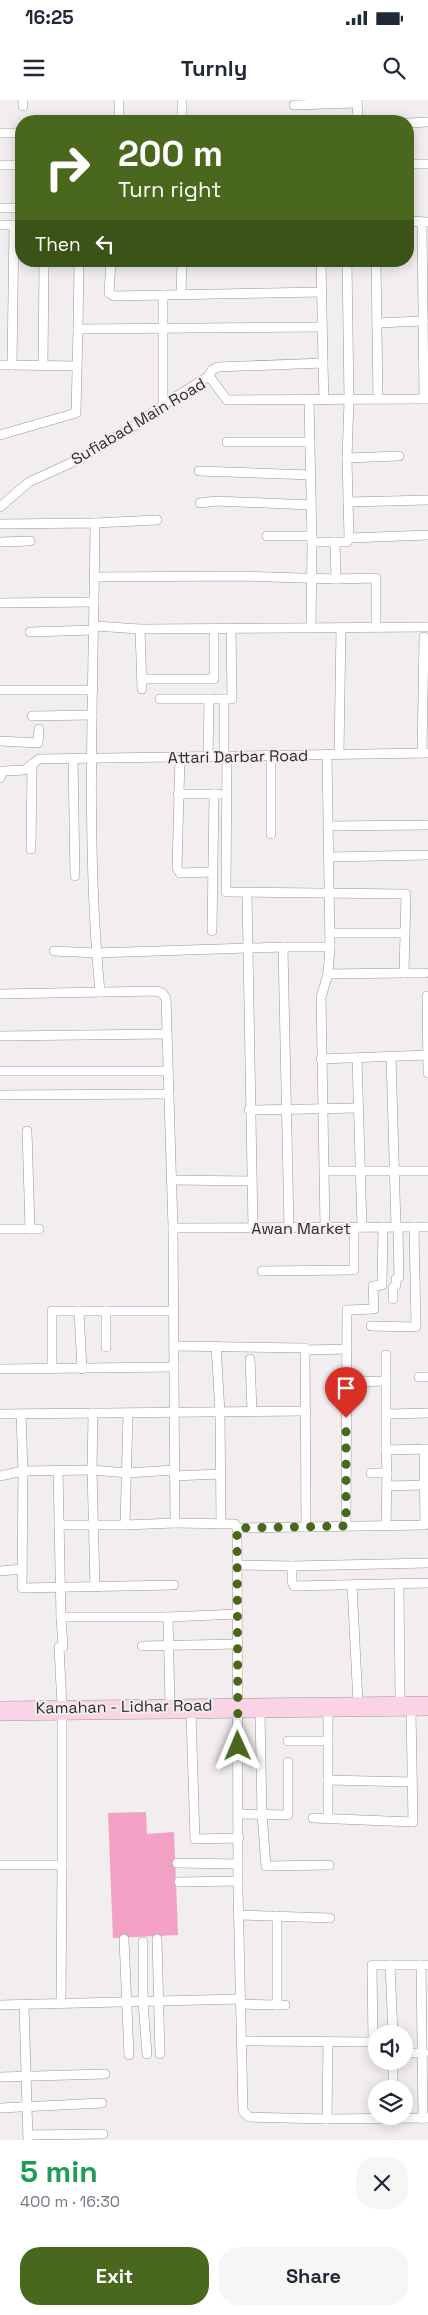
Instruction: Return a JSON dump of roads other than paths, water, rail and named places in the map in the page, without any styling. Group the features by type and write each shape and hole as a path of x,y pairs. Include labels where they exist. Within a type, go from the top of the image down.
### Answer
{"main road":[{"name":"Kamahan - Lidhar Road","path":"0,1707 191,1713 238,1708 358,1702 428,1702"},
{"name":"Kamahan - Lidhar Road","path":"0,1715 170,1705 238,1708 260,1712 428,1710"}],"street":[{"path":"118,100 119,115"},
{"path":"182,100 182,115"},
{"path":"294,105 357,102 358,115"},
{"path":"414,123 428,122"},
{"path":"0,133 15,133"},
{"path":"414,164 428,164"},
{"path":"0,165 15,165"},
{"path":"0,208 15,208"},
{"path":"425,222 423,321 426,399"},
{"path":"0,225 15,225"},
{"path":"12,365 16,267"},
{"path":"43,366 44,267"},
{"path":"0,435 76,413 79,267"},
{"path":"111,267 109,293 111,295 322,292"},
{"path":"181,294 182,267"},
{"path":"322,267 324,400"},
{"path":"267,536 335,542 347,542 349,538 347,267"},
{"path":"376,267 378,399"},
{"path":"163,295 163,404"},
{"path":"377,323 423,321"},
{"path":"78,329 322,327"},
{"path":"209,376 212,370 218,367 323,363"},
{"path":"0,366 77,366"},
{"name":"Sufiabad Main Road","path":"0,507 29,482 75,461 134,426 163,404 209,376 228,400 426,399"},
{"path":"309,400 312,539 311,627"},
{"path":"227,442 310,442"},
{"path":"347,458 399,456"},
{"path":"199,472 311,475"},
{"path":"348,502 428,500"},
{"path":"200,503 216,501 311,505"},
{"path":"0,524 157,520"},
{"path":"95,523 91,758 96,953 100,992"},
{"path":"349,538 428,536"},
{"path":"0,542 30,541"},
{"path":"335,542 336,579"},
{"path":"95,577 376,578 376,627"},
{"path":"0,603 94,602"},
{"path":"30,632 94,628 428,627"},
{"path":"140,629 142,684 214,679 214,628"},
{"path":"160,698 232,699 232,628"},
{"path":"339,754 341,628"},
{"path":"424,637 425,753"},
{"path":"0,690 93,690"},
{"path":"208,756 209,699"},
{"path":"224,699 227,794 226,892 247,894 406,894 404,973"},
{"path":"32,716 92,715"},
{"path":"0,741 38,743 39,729"},
{"name":"Attari Darbar Road","path":"0,778 3,771 26,770 38,759 425,753"},
{"path":"325,1228 321,997 328,974 330,947 327,754"},
{"path":"271,755 271,834"},
{"path":"180,757 177,868 180,873 211,872"},
{"path":"73,758 75,876"},
{"path":"31,849 32,764"},
{"path":"178,794 227,794"},
{"path":"212,931 211,872 214,794"},
{"path":"328,826 428,825"},
{"path":"329,858 428,855"},
{"path":"247,894 249,1110 253,1228"},
{"path":"330,933 405,933"},
{"path":"284,947 289,1228"},
{"path":"54,951 96,953 330,947"},
{"path":"328,974 424,973"},
{"path":"0,994 162,993 166,998 173,1228 174,1524"},
{"path":"427,996 428,1073"},
{"path":"0,1036 167,1034"},
{"path":"321,1059 428,1055"},
{"path":"391,1056 400,1277 396,1279 396,1285 393,1288 393,1299"},
{"path":"262,1271 354,1270 361,1171 357,1058"},
{"path":"0,1071 168,1071"},
{"path":"0,1095 169,1094"},
{"path":"249,1110 358,1108"},
{"path":"0,1229 35,1229 27,1131"},
{"path":"325,1171 428,1170"},
{"path":"171,1180 252,1181"},
{"path":"346,1526 347,1310 374,1310 373,1286 382,1285 382,1227"},
{"path":"371,1326 416,1326 414,1227"},
{"name":"Awan Market","path":"173,1228 428,1227"},
{"path":"52,1369 52,1311 174,1311"},
{"path":"79,1311 82,1369"},
{"path":"106,1311 106,1347"},
{"path":"174,1346 303,1346 306,1350 306,1527"},
{"path":"216,1346 220,1412 221,1524"},
{"path":"306,1350 347,1349"},
{"path":"386,1355 386,1526"},
{"path":"250,1359 252,1412"},
{"path":"0,1369 174,1367"},
{"path":"347,1382 386,1381"},
{"path":"0,1414 306,1411"},
{"path":"125,1525 128,1412"},
{"path":"386,1412 390,1414 428,1413"},
{"path":"93,1413 92,1470 95,1587"},
{"path":"22,1414 22,1588 174,1585"},
{"path":"237,1528 425,1525 424,1485 426,1449 386,1450"},
{"path":"0,1476 23,1471 58,1470 220,1474"},
{"path":"58,1470 59,1588 63,1647 59,1647 62,1710 63,1912 61,2003"},
{"path":"371,1473 387,1473"},
{"path":"387,1486 424,1485"},
{"path":"59,1525 236,1524 241,2106 249,2117 328,2119 368,2118"},
{"path":"237,1566 428,1563"},
{"path":"292,1566 292,1582 294,1586 428,1583"},
{"path":"0,1571 22,1569"},
{"path":"399,1584 400,1702"},
{"path":"352,1585 358,1702"},
{"path":"61,1617 168,1617 238,1614"},
{"path":"168,1617 170,1705"},
{"path":"142,1646 169,1647 238,1644"},
{"path":"313,1818 413,1822 411,1710"},
{"path":"328,1711 328,1819"},
{"path":"260,1712 262,1814 266,1866 329,1865"},
{"path":"191,1713 195,1839 239,1838"},
{"path":"288,1741 328,1741"},
{"path":"239,1814 288,1815 288,1762"},
{"path":"328,1780 412,1782"},
{"path":"177,1863 238,1864"},
{"path":"0,1865 62,1865"},
{"path":"179,1882 238,1882"},
{"path":"239,1915 330,1918"},
{"path":"0,2005 240,2002 281,2005 277,1916"},
{"path":"124,1939 129,2055"},
{"path":"157,1939 160,2054"},
{"path":"142,1942 143,2002 147,2054"},
{"path":"241,2041 373,2042 372,1965 425,1965 424,2053 426,2118 413,2118"},
{"path":"390,1965 393,2025"},
{"path":"24,2005 28,2138 102,2134"},
{"path":"328,2042 328,2119"},
{"path":"413,2053 424,2053"},
{"path":"0,2077 105,2074"},
{"path":"0,2108 102,2103"}]}
